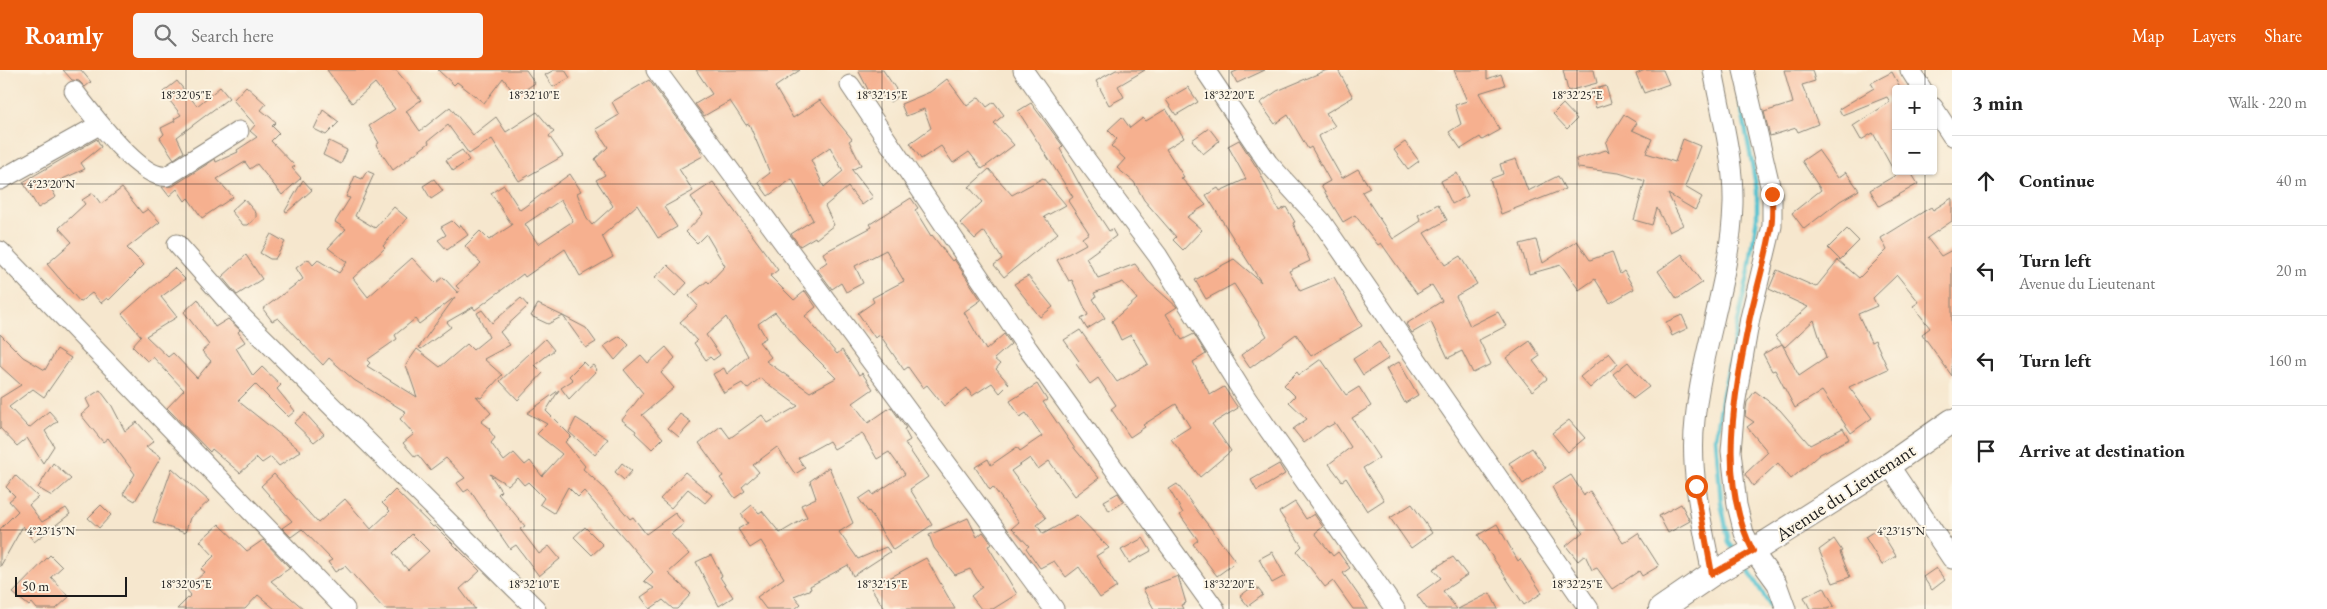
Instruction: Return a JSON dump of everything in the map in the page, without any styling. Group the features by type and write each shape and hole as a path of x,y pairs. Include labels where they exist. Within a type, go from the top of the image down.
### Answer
{"main road":[{"name":"Avenue du Lieutenant","path":"1661,609 1717,571 1753,551 1889,465 1952,421"}],"street":[{"path":"656,70 1054,609"},
{"path":"1023,70 1087,161 1158,256 1247,399 1395,609"},
{"path":"1205,70 1268,163 1321,222 1589,609"},
{"path":"1713,70 1730,158 1733,202 1731,238 1702,370 1694,422 1696,486 1717,571"},
{"path":"1743,70 1772,194 1772,226 1750,318 1735,405 1731,451 1737,504 1744,533 1753,551 1777,584 1786,609"},
{"path":"1910,70 1919,85"},
{"path":"850,85 1028,349 1215,609"},
{"path":"74,91 99,125 144,170 161,177 167,176 239,131"},
{"path":"1937,113 1952,136"},
{"path":"0,180 99,125"},
{"path":"177,244 241,316 536,609"},
{"path":"0,251 346,609"},
{"path":"1889,465 1952,559"}],"building":[{"path":"63,70 81,70 91,82 85,87 79,81 72,80"},
{"path":"327,70 396,70 421,100 406,111 420,131 450,107 473,135 496,117 506,132 537,112 554,132 549,136 563,156 519,181 492,139 469,154 448,125 428,141 429,143 393,170 376,145 379,143 369,126 395,109 375,83 352,103"},
{"path":"438,70 526,70 535,83 516,96 503,78 484,103 457,82 454,85"},
{"path":"554,70 565,70 570,78 553,87 545,75"},
{"path":"696,70 800,70 775,87 793,118 820,100 852,139 849,141 861,165 852,170 873,197 862,205 848,187 825,206 834,225 816,239 815,237 800,246 791,234 813,220 792,179 768,196 758,182 770,173 749,124 746,125 730,101 704,116 695,104 712,94","holes":["830,147 843,171 824,187 811,160"]},
{"path":"858,70 883,70 900,95 890,102 886,95 874,101"},
{"path":"1116,70 1145,70 1118,86 1124,97 1109,105 1096,81"},
{"path":"1239,70 1265,70 1237,83 1232,73"},
{"path":"1327,70 1338,70 1353,97 1326,113 1335,126 1319,136 1321,141 1342,178 1358,169 1370,188 1362,192 1393,239 1421,221 1418,215 1438,204 1447,220 1424,233 1445,265 1460,256 1477,284 1456,296 1470,326 1498,312 1506,326 1479,340 1491,364 1473,373 1462,351 1448,358 1431,322 1412,333 1406,324 1442,301 1432,285 1417,294 1381,243 1378,245 1355,215 1343,222 1321,186 1330,181 1311,147 1308,149 1288,115 1275,124 1260,103 1277,91"},
{"path":"1454,70 1487,70 1487,79 1501,74 1505,85 1479,93 1500,130 1482,140 1480,137 1461,149 1449,132 1461,124 1455,105 1467,101"},
{"path":"1563,70 1594,70 1597,83 1568,91"},
{"path":"1645,70 1663,70 1669,84 1644,93 1636,74"},
{"path":"1784,70 1812,70 1815,81 1802,85 1818,124 1798,132 1796,128 1770,136 1764,112 1793,103"},
{"path":"1892,72 1899,85 1892,85 1892,168 1873,133 1861,140 1853,126 1890,102 1887,97 1842,115 1839,109 1874,88 1871,83"},
{"path":"947,79 967,106 979,97 987,107 994,102 1004,115 994,123 1014,145 982,169 969,152 953,163 941,146 921,159 910,143 931,128 924,109 906,116 901,104 930,92"},
{"path":"649,80 699,147 703,156 679,169 693,191 664,207 677,227 658,238 637,205 602,236 613,257 580,276 565,249 525,277 523,274 475,310 473,307 447,322 451,327 421,349 419,347 455,297 419,324 415,319 395,335 397,339 367,360 370,363 367,366 417,397 406,365 417,349 440,367 467,344 473,350 489,337 477,313 482,310 492,323 521,298 528,306 500,332 510,345 484,359 502,375 481,398 476,396 491,413 481,422 490,429 495,438 491,443 504,461 514,453 525,465 530,461 542,476 562,454 537,434 547,424 527,413 559,390 546,411 571,436 565,442 585,466 583,469 602,486 630,519 633,517 646,534 675,513 684,524 671,534 689,554 668,573 691,594 677,609 673,609 663,600 650,609 641,597 654,588 644,581 653,572 584,491 578,497 568,487 554,513 540,504 544,498 528,482 524,485 517,477 508,485 490,474 501,491 498,494 525,526 520,529 539,554 549,546 560,559 539,576 516,545 510,549 469,489 464,492 457,483 465,478 446,458 430,470 418,455 415,457 403,443 414,434 400,419 406,412 354,380 329,358 323,365 278,318 272,321 263,309 303,279 296,268 308,259 313,265 318,260 339,273 347,262 328,248 346,229 335,222 350,198 346,197 355,176 362,179 367,171 374,174 355,216 375,228 394,207 407,218 383,246 385,248 353,278 368,297 412,258 436,283 443,277 458,293 460,290 456,286 481,263 465,246 480,231 489,240 512,225 491,193 504,185 520,210 570,174 581,191 577,193 587,219 592,225 613,206 596,180 605,175 595,159 608,147 596,129 619,115 612,102","holes":["561,200 573,221 538,244 525,224"]},
{"path":"177,81 197,106 220,87 229,98 177,137 184,152 174,159 160,138 164,134 161,128 175,121 174,119 181,115 163,92"},
{"path":"246,86 266,104 261,110 276,122 272,126 279,133 271,141 295,166 292,168 301,178 282,195 257,164 250,169 245,162 217,179 233,197 202,218 188,198 185,201 177,189 169,196 162,187 173,186 215,159 216,162 238,152 237,150 257,137 250,131 255,125 233,100"},
{"path":"1606,86 1611,103 1596,108 1591,90"},
{"path":"1188,87 1198,102 1176,115 1166,100"},
{"path":"1031,103 1063,146 1060,149 1086,196 1109,231 1112,229 1116,236 1086,258 1098,278 1135,264 1148,281 1177,307 1166,314 1182,340 1194,334 1206,354 1193,362 1210,395 1224,387 1238,408 1212,424 1231,451 1200,477 1171,439 1190,427 1176,404 1143,425 1145,427 1130,437 1111,409 1116,405 1098,378 1090,384 1076,364 1079,361 1064,340 1080,330 1117,382 1148,364 1131,335 1121,340 1112,321 1137,299 1123,282 1094,293 1096,297 1093,299 1105,318 1087,329 1081,319 1088,315 1072,280 1069,281 1057,260 1086,244 1082,238 1089,233 1068,201 1073,197 1018,111"},
{"path":"1563,104 1577,119 1567,129 1553,114"},
{"path":"1166,109 1184,138 1166,149 1184,177 1181,178 1206,205 1187,217 1202,230 1183,250 1173,240 1176,237 1144,200 1134,182 1117,168 1125,159 1111,146 1117,139 1108,130 1122,117 1130,128 1143,118 1146,121"},
{"path":"323,110 339,122 326,135 314,129"},
{"path":"1624,115 1637,123 1632,130 1652,139 1646,153 1675,162 1683,139 1700,146 1685,187 1702,197 1695,210 1668,194 1683,225 1669,232 1657,208 1652,225 1634,220 1645,181 1619,173 1578,168 1576,159 1606,150 1609,153 1606,143"},
{"path":"1209,128 1219,141 1203,154 1192,140"},
{"path":"97,139 101,147 81,163 85,169 49,185 56,197 38,208 23,182"},
{"path":"1239,140 1259,171 1279,211 1286,207 1295,222 1293,223 1310,261 1289,271 1300,291 1334,277 1362,326 1311,356 1296,334 1250,368 1241,355 1267,336 1259,323 1234,284 1206,299 1195,280 1234,259 1261,282 1206,195 1218,188 1220,191 1246,179 1228,146"},
{"path":"329,141 347,150 341,164 323,155"},
{"path":"1405,142 1419,161 1408,169 1394,150"},
{"path":"462,150 469,160 453,171 446,160"},
{"path":"1818,150 1838,178 1846,172 1859,190 1840,201 1804,229 1792,213 1821,190 1802,161"},
{"path":"1516,159 1528,191 1558,176 1565,189 1501,214 1490,179 1503,174 1500,164"},
{"path":"989,169 1012,195 1043,178 1066,205 1044,217 1058,233 1004,277 994,265 1002,259 984,231 975,239 960,223 982,202 969,187"},
{"path":"1457,173 1468,196 1452,204 1441,181"},
{"path":"1896,175 1912,175 1918,184 1879,206 1870,190"},
{"path":"434,179 443,191 431,199 423,186"},
{"path":"303,180 312,190 287,212 285,211"},
{"path":"713,182 778,270 770,276 794,300 805,291 816,307 805,316 837,354 842,350 859,375 862,373 873,389 853,403 868,423 891,407 906,428 904,429 910,440 905,443 928,477 910,489 932,525 893,550 869,511 859,499 871,491 873,495 905,474 889,452 877,459 862,433 834,449 829,441 798,458 805,468 795,474 777,447 753,465 759,472 742,487 745,491 735,498 720,478 723,476 699,443 721,426 730,438 762,415 768,423 798,406 760,378 747,389 742,383 724,393 713,374 724,368 727,374 748,356 726,317 706,335 720,355 713,360 710,357 706,360 694,343 697,341 680,322 698,306 689,296 707,281 709,283 725,266 706,234 697,243 686,232 703,214 691,197","holes":["775,312 800,342 836,378 810,392 766,361 771,357 759,342 766,338 758,324"]},
{"path":"122,188 142,213 148,209 160,222 127,248 144,265 109,300 107,298 101,303 92,293 80,302 47,264 72,242 59,228 85,204 82,200 93,193 101,204"},
{"path":"911,198 918,208 915,210 931,236 952,261 954,259 981,300 964,312 986,350 1004,334 1011,344 994,359 1000,364 996,369 1009,384 1000,393 992,383 972,396 967,388 944,406 927,385 923,388 908,367 904,370 880,335 875,338 858,313 874,302 872,298 904,281 886,250 855,266 863,283 846,292 841,283 832,289 817,269 827,262 823,253 872,227 870,224"},
{"path":"1952,198 1952,221 1927,238 1941,256 1952,250 1952,376 1922,334 1930,328 1913,306 1919,302 1897,275 1873,298 1877,306 1858,314 1871,342 1875,340 1888,369 1849,387 1872,418 1851,433 1822,391 1795,408 1775,370 1772,371 1763,354 1782,344 1799,376 1826,358 1814,320 1785,347 1775,336 1808,307 1769,289 1777,270 1816,287 1838,260 1859,278 1887,250 1881,238 1931,207 1933,210"},
{"path":"244,199 256,213 256,218 248,225 243,225 231,211"},
{"path":"452,221 458,227 461,225 468,235 447,250 438,240 446,235 441,227"},
{"path":"1847,229 1859,241 1840,260 1828,248"},
{"path":"271,234 285,242 275,259 270,259 260,253"},
{"path":"1536,240 1543,263 1577,241 1590,260 1612,252 1620,274 1624,271 1634,289 1610,303 1595,279 1579,290 1561,265 1529,274 1520,244"},
{"path":"1682,254 1702,283 1677,299 1658,271"},
{"path":"246,255 262,279 237,295 222,277"},
{"path":"668,265 687,283 675,296 655,277"},
{"path":"174,268 185,279 161,297 177,317 146,336 168,357 173,353 197,378 211,361 202,351 209,345 184,312 198,299 215,327 228,319 240,330 238,332 245,342 236,348 253,376 262,367 281,385 277,389 295,411 288,417 255,384 238,401 301,451 279,466 271,457 262,463 257,458 240,473 212,449 210,452 167,408 184,390 153,357 147,361 132,346 141,336 122,314"},
{"path":"1028,276 1053,307 1040,317 1014,284"},
{"path":"538,304 563,316 548,324 531,316"},
{"path":"1682,315 1688,328 1672,336 1666,322"},
{"path":"563,316 586,328 596,342 586,348"},
{"path":"0,334 23,357 45,370 57,349 71,358 44,397 33,389 9,407 29,428 49,411 58,421 45,431 54,446 43,463 27,438 17,446 0,428 0,398 21,385 0,366"},
{"path":"620,336 629,345 615,360 604,346"},
{"path":"545,339 554,350 535,365 543,373 518,400 500,381"},
{"path":"1530,341 1540,356 1533,361 1547,379 1532,391 1506,358"},
{"path":"1379,342 1389,358 1363,375 1353,359"},
{"path":"666,347 675,358 661,373 674,388 642,415 663,438 652,449 635,433 636,431 622,420 643,393 624,370 641,355 648,363"},
{"path":"1609,353 1618,364 1590,388 1580,377"},
{"path":"1321,359 1346,395 1359,387 1371,406 1352,418 1379,458 1363,468 1384,500 1367,511 1346,478 1342,481 1329,464 1351,447 1335,423 1327,426 1304,443 1293,429 1307,419 1289,402 1295,396 1284,385 1297,372 1299,375"},
{"path":"583,362 589,368 593,365 597,370 569,399 561,388 573,380 569,376"},
{"path":"1399,362 1418,395 1405,403 1386,369"},
{"path":"1628,362 1649,387 1633,399 1613,374"},
{"path":"1037,384 1047,400 1043,402 1075,449 1099,478 1075,496 1049,461 1038,469 1030,458 1011,471 1046,518 1037,525 1043,534 1077,515 1109,548 1096,556 1117,587 1100,598 1079,567 1066,577 1054,561 1040,568 1026,548 1029,546 1012,528 1019,522 993,487 990,490 975,467 988,459 991,465 1017,447 1020,451 1042,436 1026,413 1020,417 1010,401"},
{"path":"100,390 112,406 125,431 137,422 154,441 146,447 161,457 135,501 123,494 135,474 108,438 103,442 81,415 90,407 86,399"},
{"path":"1755,391 1780,410 1810,445 1843,428 1849,439 1820,454 1791,479 1778,463 1753,486 1745,474 1768,452 1747,427 1754,422 1745,416 1747,402"},
{"path":"305,413 324,434 314,442 294,423"},
{"path":"680,414 691,422 679,437 668,428"},
{"path":"576,418 608,439 595,455 569,432"},
{"path":"1569,420 1585,438 1568,452 1552,433"},
{"path":"1532,448 1546,468 1523,484 1509,463"},
{"path":"53,463 71,479 52,496 38,488"},
{"path":"622,463 632,471 624,480 615,472"},
{"path":"1279,464 1285,474 1257,491 1251,480"},
{"path":"829,467 853,523 839,532 858,559 886,547 890,552 853,576 848,565 810,586 811,589 794,596 801,604 795,609 766,609 757,597 784,578 761,541 750,548 738,529 748,523 741,514 752,505 759,513 762,511 780,533 807,517 801,505 816,498 810,481"},
{"path":"172,468 209,501 190,518 185,533 153,522"},
{"path":"685,472 712,495 705,503 688,489 671,508 660,499"},
{"path":"274,474 318,523 345,499 371,529 390,511 382,503 395,490 433,527 435,526 480,571 460,589 475,609 384,609 345,566 335,572 328,562 332,560 302,529 291,537 282,528 292,521 261,486","holes":["412,534 429,551 408,570 393,553"]},
{"path":"15,475 38,497 29,505 42,522 66,508 70,514 34,542 23,526 0,567 0,529 18,511 9,501 15,496 6,487"},
{"path":"1571,475 1584,495 1590,491 1623,543 1638,533 1659,566 1642,576 1639,571 1612,589 1597,568 1592,570 1585,555 1578,561 1566,546 1583,532 1560,502 1552,487"},
{"path":"1177,484 1236,562 1217,576 1193,544 1198,540 1180,515 1183,513 1169,489"},
{"path":"1118,493 1124,502 1109,511 1104,501"},
{"path":"1295,502 1306,519 1314,514 1323,527 1315,533 1333,556 1338,552 1350,568 1343,573 1368,609 1353,609 1333,581 1325,587 1297,551 1302,546 1279,512"},
{"path":"1412,504 1432,533 1411,548 1390,518"},
{"path":"1681,504 1690,521 1668,533 1659,516"},
{"path":"101,505 111,515 99,528 88,518"},
{"path":"968,518 977,537 983,532 992,544 988,546 1017,594 993,609 981,609 971,596 982,587 970,569 955,575 934,548 929,535"},
{"path":"219,524 247,551 263,540 290,568 271,581 304,609 275,609 258,595 245,609 177,609 191,595 186,589 205,572 201,569 214,556 200,541"},
{"path":"1497,524 1518,561 1520,559 1542,593 1524,605 1478,535"},
{"path":"585,527 603,545 592,555 574,537"},
{"path":"1879,528 1896,556 1882,565 1865,537"},
{"path":"1143,538 1151,551 1129,563 1121,550"},
{"path":"1834,539 1842,551 1840,552 1850,577 1833,583 1819,550"},
{"path":"1272,552 1285,576 1272,583 1259,559"},
{"path":"50,555 62,567 51,577 69,597 56,609 37,609 32,603 29,606 13,593"},
{"path":"711,555 722,576 720,577 733,597 719,606 696,562"},
{"path":"1453,557 1467,575 1443,591 1457,609 1427,609 1417,595 1441,578 1433,569"},
{"path":"926,558 955,609 885,609 871,588"},
{"path":"1936,568 1945,580 1932,590 1923,577"},
{"path":"1178,576 1186,603 1181,605 1183,609 1154,609 1143,589"},
{"path":"1255,585 1263,595 1248,606 1240,596"},
{"path":"1824,587 1834,606 1827,609 1810,609 1804,597"},
{"path":"1490,593 1498,609 1458,609"}],"waterway":[{"path":"1736,552 1729,543 1721,502 1716,438 1723,394 1749,270 1757,217 1757,190 1739,94"},
{"path":"1745,564 1772,609"}],"route":[{"path":"1696,486 1712,574 1753,551 1744,533 1737,504 1731,451 1735,405 1750,318 1772,226 1772,194"}]}
